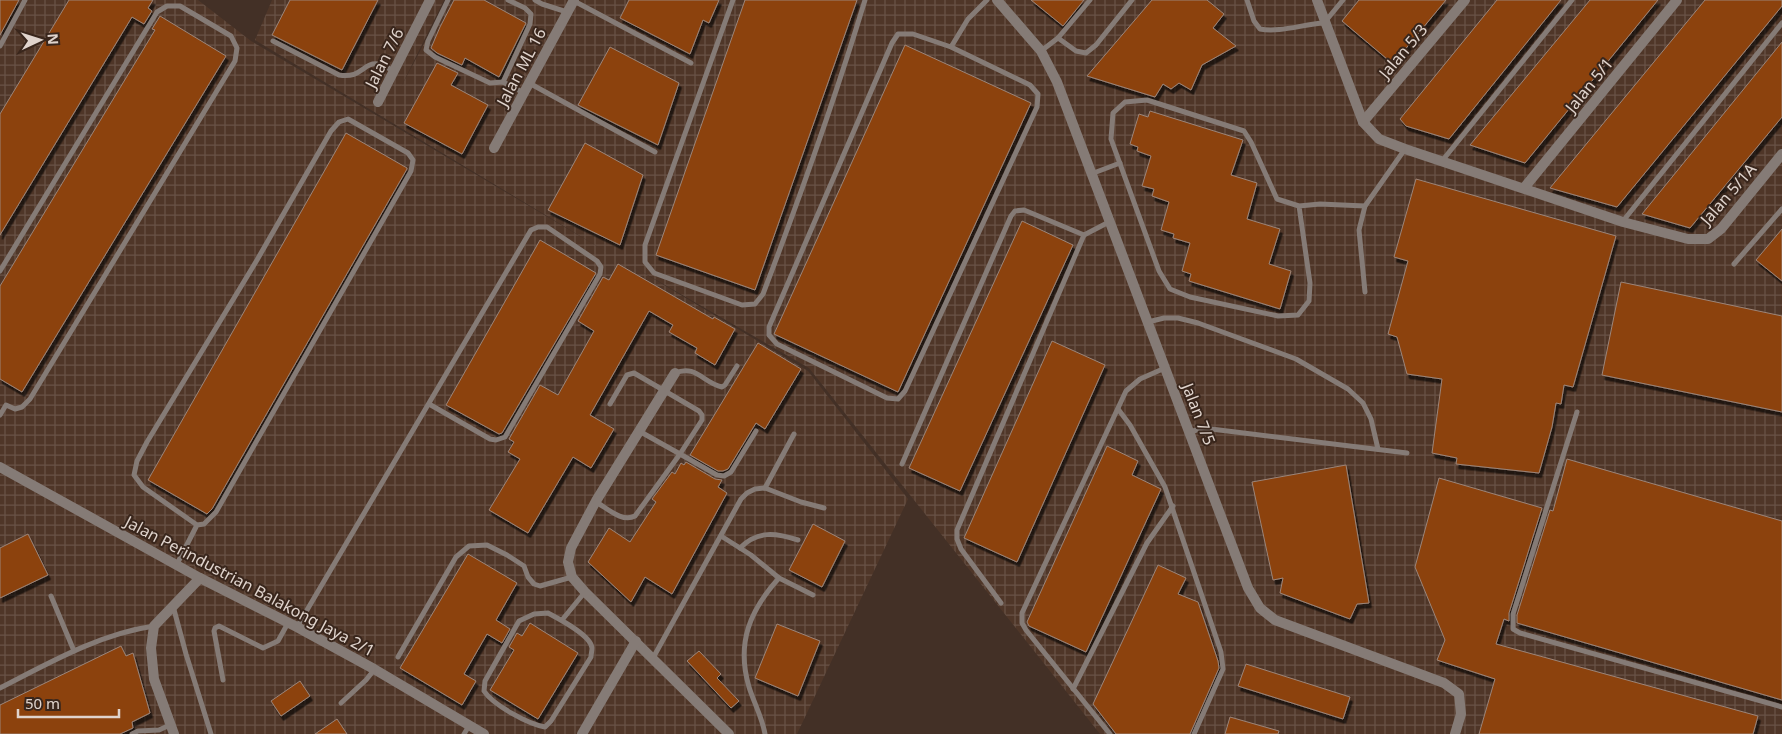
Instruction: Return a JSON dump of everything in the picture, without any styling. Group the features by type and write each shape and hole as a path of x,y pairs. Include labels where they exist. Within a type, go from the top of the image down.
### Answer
{"street":[{"name":"Jalan 7/6","path":"378,102 430,0"},
{"name":"Jalan ML 16","path":"494,148 574,0"},
{"name":"Jalan 7/5","path":"997,0 1041,51 1057,82 1248,588 1260,608 1274,620 1444,683 1459,694 1461,714 1454,734"},
{"path":"1317,0 1324,23 1363,122 1379,139 1623,222"},
{"name":"Jalan 5/3","path":"1363,122 1465,0"},
{"name":"Jalan 5/1","path":"1524,188 1677,0"},
{"name":"Jalan 5/1A","path":"1623,222 1688,239 1708,239 1721,229 1782,154"},
{"path":"675,373 596,502 571,548 568,562 572,577 585,592 728,734"},
{"name":"Jalan Perindustrian Balakong Jaya 2/1","path":"0,467 176,566 374,669 467,730 484,734"},
{"path":"172,730 154,679 151,648 154,626 200,578"},
{"path":"582,734 636,641"}],"lane":[{"path":"0,46 25,0"},
{"path":"448,0 428,41 426,50 435,58 490,83 503,82 524,93"},
{"path":"503,82 530,24 531,14 525,8 508,0"},
{"path":"535,0 568,12"},
{"path":"574,0 691,63"},
{"path":"733,0 645,245 644,262 654,273 742,305 755,304 763,294 837,91 865,0"},
{"path":"951,47 968,19 987,0"},
{"path":"1041,51 1058,38 1090,0"},
{"path":"1058,38 1076,51 1086,53 1096,45 1132,0"},
{"path":"1247,0 1254,20 1260,29 1268,31 1311,23 1324,23 1343,0"},
{"path":"1442,161 1572,0"},
{"path":"0,270 157,12 167,6 180,6 231,36 237,48 235,61 30,399 22,407 15,409 0,401"},
{"path":"1623,222 1782,23"},
{"path":"898,34 913,34 951,47 1030,84 1038,94 1037,107 906,392 898,399 887,398 777,344 769,335 769,327 892,43 898,34"},
{"path":"273,41 339,75 348,77 358,74 367,65 374,64 380,64 394,71"},
{"path":"529,83 655,152"},
{"path":"1298,206 1310,283 1309,301 1298,315 1278,316 1190,297 1170,289 1159,271 1111,139 1113,113 1124,102 1147,100 1244,131 1277,199 1298,206 1320,204 1366,206"},
{"path":"348,119 408,153 413,160 412,171 216,512 204,524 197,525 143,487 134,475 137,461 257,260 331,131 339,122 348,119"},
{"path":"1364,292 1359,230 1366,206 1405,149"},
{"path":"1091,174 1120,163"},
{"path":"1734,264 1782,209"},
{"path":"902,464 1015,210 1024,210 1084,235"},
{"path":"1001,603 961,549 957,539 957,530 1084,235 1109,222"},
{"path":"222,680 215,628 220,626 263,648 271,646 278,641 292,625 429,404 531,230 538,227 547,227 597,262 601,267 600,274 505,437 496,440 490,439 429,404"},
{"path":"1148,322 1164,318 1178,318 1198,323 1296,359 1348,389 1363,403 1372,419 1378,449"},
{"path":"675,373 684,369 691,370 722,387 726,385 737,366"},
{"path":"1110,734 1026,630 1022,623 1022,613 1126,391 1140,379 1165,368"},
{"path":"596,502 624,518 630,519 635,516 702,420 702,415 698,411 634,372 627,375 610,404"},
{"path":"0,415 6,405"},
{"path":"1118,409 1130,424 1165,487 1221,652 1223,669 1194,734"},
{"path":"1577,412 1513,614 1513,629 1520,633 1782,707"},
{"path":"1190,432 1203,428 1407,453"},
{"path":"639,431 717,475 724,476 731,472 756,431"},
{"path":"765,488 794,434"},
{"path":"653,658 746,493 755,488 765,488 801,502 824,508"},
{"path":"1073,689 1147,543 1173,506"},
{"path":"176,566 197,525"},
{"path":"740,548 748,540 761,536 779,534 798,540"},
{"path":"721,536 779,578 812,595"},
{"path":"398,657 456,557 469,546 488,545 507,555 524,566 528,577 534,584 540,586 572,577"},
{"path":"765,734 759,709 750,687 744,660 745,636 753,614 766,592 779,578"},
{"path":"562,620 585,592"},
{"path":"51,596 74,651"},
{"path":"173,605 211,734"},
{"path":"548,613 562,620 588,639 592,648 590,656 550,721 545,727 536,726 489,699 484,691 486,681 519,621 534,614 548,613"},
{"path":"0,688 74,651 130,629 154,626"},
{"path":"340,703 366,680 374,669"},
{"path":"132,734 138,731 157,732 172,730"}],"shaded area":[{"path":"0,0 198,0 251,41 610,254 255,40 272,0 444,0 401,87 447,0 1782,0 1782,734 1100,734 809,368 632,266 808,371 908,499 797,734 0,734"}],"building":[{"path":"0,0 19,0 0,35"},
{"path":"69,0 153,0 148,8 152,11 144,24 132,17 0,235 0,114"},
{"path":"290,0 378,0 342,70 272,35"},
{"path":"454,0 484,0 526,23 499,77 465,58 462,65 431,48"},
{"path":"629,0 719,0 709,23 703,20 690,54 620,18"},
{"path":"745,0 857,0 755,290 656,255"},
{"path":"1031,0 1084,0 1063,26"},
{"path":"1152,0 1207,0 1224,14 1213,28 1236,46 1202,65 1191,90 1179,83 1171,89 1163,84 1155,97 1087,76"},
{"path":"1359,0 1446,0 1393,64 1342,21"},
{"path":"1497,0 1561,0 1449,139 1406,126 1400,119"},
{"path":"1590,0 1658,0 1525,163 1470,145"},
{"path":"1705,0 1782,0 1782,6 1617,207 1550,188"},
{"path":"160,16 226,56 22,392 0,379 0,286 155,30 152,29"},
{"path":"1782,42 1782,117 1690,228 1642,214"},
{"path":"905,45 1031,103 898,392 774,334"},
{"path":"610,47 679,83 658,145 578,105"},
{"path":"437,63 458,73 451,85 488,105 462,154 404,123"},
{"path":"1150,111 1243,140 1231,175 1257,183 1247,219 1280,229 1269,264 1291,271 1280,309 1189,281 1191,274 1182,271 1190,243 1173,238 1174,234 1161,230 1169,202 1152,196 1154,189 1142,186 1151,156 1137,151 1138,147 1130,144 1139,114 1148,117"},
{"path":"346,133 407,169 212,509 207,514 148,480"},
{"path":"585,143 643,175 620,245 548,210"},
{"path":"1416,179 1616,236 1573,387 1564,385 1561,404 1556,403 1552,427 1539,473 1456,464 1457,458 1432,453 1442,379 1407,374 1397,337 1388,334 1408,261 1394,257"},
{"path":"1022,221 1073,245 960,491 909,468"},
{"path":"1782,229 1782,281 1756,260"},
{"path":"540,240 596,273 502,433 499,434 446,405"},
{"path":"618,264 713,319 714,317 735,329 715,365 695,353 697,348 669,332 673,325 649,311 590,415 614,429 591,468 573,457 528,533 489,510 520,459 508,452 514,442 509,439 540,385 558,395 594,331 578,321 603,277 609,280"},
{"path":"1621,282 1782,316 1782,412 1602,375"},
{"path":"1052,341 1105,365 1017,562 964,538"},
{"path":"758,343 801,369 765,429 756,423 728,469 718,471 690,455"},
{"path":"1107,446 1138,461 1132,475 1161,489 1086,652 1029,626 1027,622"},
{"path":"1567,459 1782,521 1782,700 1517,623 1517,615 1550,510 1553,511"},
{"path":"686,462 715,479 722,480 718,487 727,493 672,594 645,577 631,602 588,562 609,528 630,542 656,502 652,499 672,472 675,474 681,463 684,465"},
{"path":"1346,465 1369,603 1357,604 1350,619 1280,593 1283,578 1273,580 1252,482"},
{"path":"1439,478 1542,508 1509,613 1509,621 1504,619 1496,644 1758,716 1753,734 1479,734 1495,679 1437,660 1445,640 1415,567"},
{"path":"813,524 845,541 822,587 789,570"},
{"path":"28,534 48,575 0,598 0,548"},
{"path":"468,554 517,583 496,620 510,629 502,643 487,634 464,674 476,681 462,705 400,668"},
{"path":"1158,565 1186,578 1178,594 1198,602 1219,668 1190,734 1116,734 1093,704"},
{"path":"530,623 578,653 538,719 490,690 514,650 509,647 517,633 522,636"},
{"path":"777,624 820,641 798,696 755,678"},
{"path":"121,646 126,656 133,653 150,713 132,722 133,728 120,734 0,734 0,705"},
{"path":"699,651 721,674 717,678 739,701 731,708 687,661"},
{"path":"1246,664 1350,697 1343,719 1238,686"},
{"path":"300,681 310,696 281,716 271,701"},
{"path":"1230,717 1279,731 1278,734 1225,734"},
{"path":"337,719 347,734 315,734"}]}
